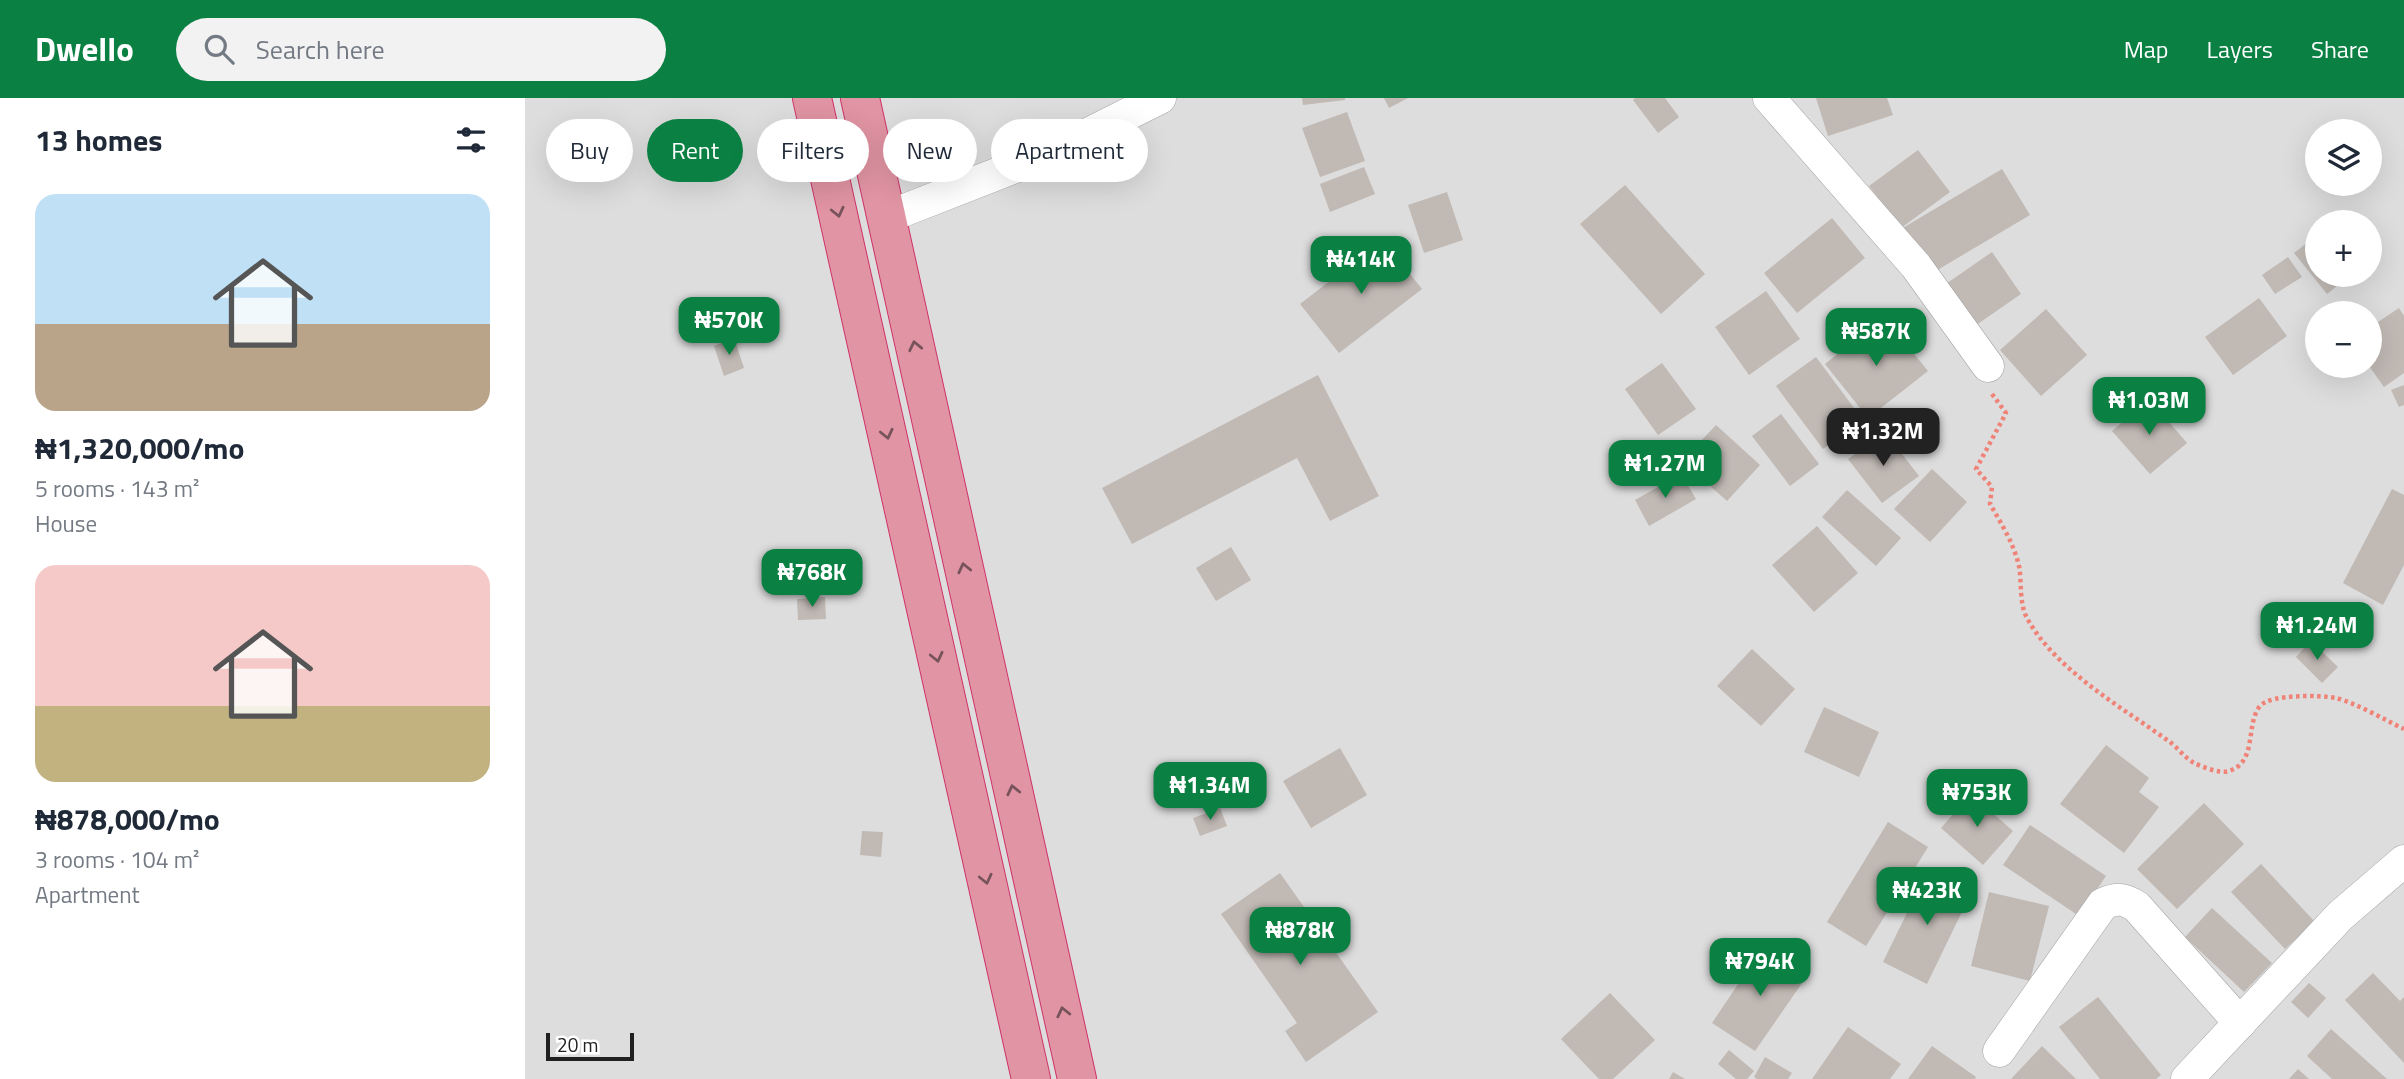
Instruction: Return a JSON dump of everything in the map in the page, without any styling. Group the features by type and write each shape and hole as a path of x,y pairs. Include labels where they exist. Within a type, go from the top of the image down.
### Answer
{"highway":[{"path":"812,98 1031,1079"},
{"path":"860,98 1077,1079"}],"street":[{"path":"887,217 1048,154 1160,98"},
{"path":"1769,98 1916,266 1988,366"},
{"path":"2187,1079 2340,916 2404,861"},
{"path":"1999,1051 2103,904 2116,898 2137,907 2240,1023"}],"path":[{"path":"1988,366 1984,383 2006,413 1976,470 1992,487 1990,504 2003,525 2018,565 2025,616 2045,644 2089,685 2174,744 2191,762 2217,771 2230,771 2241,762 2250,747 2260,706 2273,698 2337,698 2404,729"}],"shaded area":[{"path":"525,98 2404,98 2404,1079 525,1079"}],"building":[{"path":"1302,98 1345,98 1345,100 1303,105"},
{"path":"1384,98 1408,98 1389,108"},
{"path":"1665,98 1679,117 1658,133 1633,100"},
{"path":"1816,98 1887,98 1893,115 1828,136"},
{"path":"1347,112 1365,161 1320,177 1302,128"},
{"path":"1918,150 1950,192 1901,228 1869,186"},
{"path":"1364,167 1375,194 1330,212 1320,184"},
{"path":"2002,169 2030,215 1929,275 1901,229"},
{"path":"1625,185 1705,274 1661,314 1580,224"},
{"path":"1447,192 1463,240 1424,253 1408,205"},
{"path":"1832,218 1865,258 1797,313 1764,273"},
{"path":"1383,240 1422,289 1339,353 1300,304"},
{"path":"2305,244 2305,267 2294,253"},
{"path":"1992,252 2021,294 1969,330 1940,288"},
{"path":"2288,257 2302,277 2275,294 2262,275"},
{"path":"2321,287 2336,287 2327,294"},
{"path":"1766,291 1800,339 1749,375 1715,327"},
{"path":"2259,298 2287,336 2233,375 2205,337"},
{"path":"2399,308 2404,316 2404,373 2384,387 2378,378 2382,378 2382,319"},
{"path":"2046,309 2087,355 2041,396 2000,350"},
{"path":"1884,317 1928,371 1868,418 1825,364"},
{"path":"734,338 744,368 724,376 714,346"},
{"path":"1816,357 1863,420 1823,449 1776,386"},
{"path":"1662,363 1696,409 1658,435 1625,389"},
{"path":"1318,375 1379,496 1330,521 1297,458 1132,544 1102,488"},
{"path":"2404,385 2404,405 2399,407 2391,390"},
{"path":"2149,399 2187,443 2150,474 2112,431"},
{"path":"1781,414 1819,464 1790,486 1752,436"},
{"path":"1716,425 1760,465 1727,501 1682,461"},
{"path":"1885,432 1919,476 1882,503 1848,459"},
{"path":"1932,469 1967,502 1930,542 1894,509"},
{"path":"1681,474 1696,499 1649,526 1635,500"},
{"path":"2392,489 2404,495 2404,565 2383,605 2343,583"},
{"path":"1847,490 1901,538 1876,566 1822,517"},
{"path":"1817,526 1858,573 1814,612 1772,565"},
{"path":"1231,547 1251,580 1216,601 1196,568"},
{"path":"825,597 826,619 798,620 797,599"},
{"path":"2311,641 2338,667 2322,683 2296,657"},
{"path":"1752,649 1795,689 1761,726 1717,686"},
{"path":"1824,707 1879,732 1859,777 1804,752"},
{"path":"2106,745 2149,778 2139,792 2159,807 2124,853 2060,804"},
{"path":"1340,748 1367,795 1311,828 1283,781"},
{"path":"1971,794 2013,831 1983,865 1941,828"},
{"path":"2204,803 2244,844 2177,909 2137,869"},
{"path":"1220,808 1227,826 1200,836 1193,818"},
{"path":"1888,822 1928,847 1866,946 1827,922"},
{"path":"2030,825 2106,876 2079,916 2003,865"},
{"path":"862,831 883,832 881,857 860,855"},
{"path":"2261,864 2315,922 2285,949 2231,892"},
{"path":"1928,870 1972,891 1927,984 1883,962"},
{"path":"1280,873 1378,1012 1306,1062 1285,1031 1297,1023 1221,914"},
{"path":"1989,892 2049,906 2030,981 1971,966"},
{"path":"2212,908 2272,963 2244,992 2185,937"},
{"path":"1765,944 1809,973 1755,1051 1712,1023"},
{"path":"2373,973 2400,1001 2404,997 2404,1063 2345,1000"},
{"path":"2309,983 2326,998 2308,1018 2291,1002"},
{"path":"1610,993 1655,1040 1613,1079 1599,1079 1561,1039"},
{"path":"2098,997 2161,1075 2156,1079 2100,1079 2059,1027"},
{"path":"1848,1027 1901,1064 1890,1079 1812,1079"},
{"path":"2331,1029 2387,1079 2332,1079 2307,1056"},
{"path":"1932,1046 1976,1077 1975,1079 1908,1079"},
{"path":"2042,1046 2076,1079 2011,1079"},
{"path":"1729,1050 1754,1071 1747,1079 1736,1079 1718,1064"},
{"path":"1765,1057 1792,1073 1788,1079 1754,1077"},
{"path":"2298,1069 2309,1079 2289,1079"},
{"path":"1673,1072 1685,1079 1669,1079"}]}
